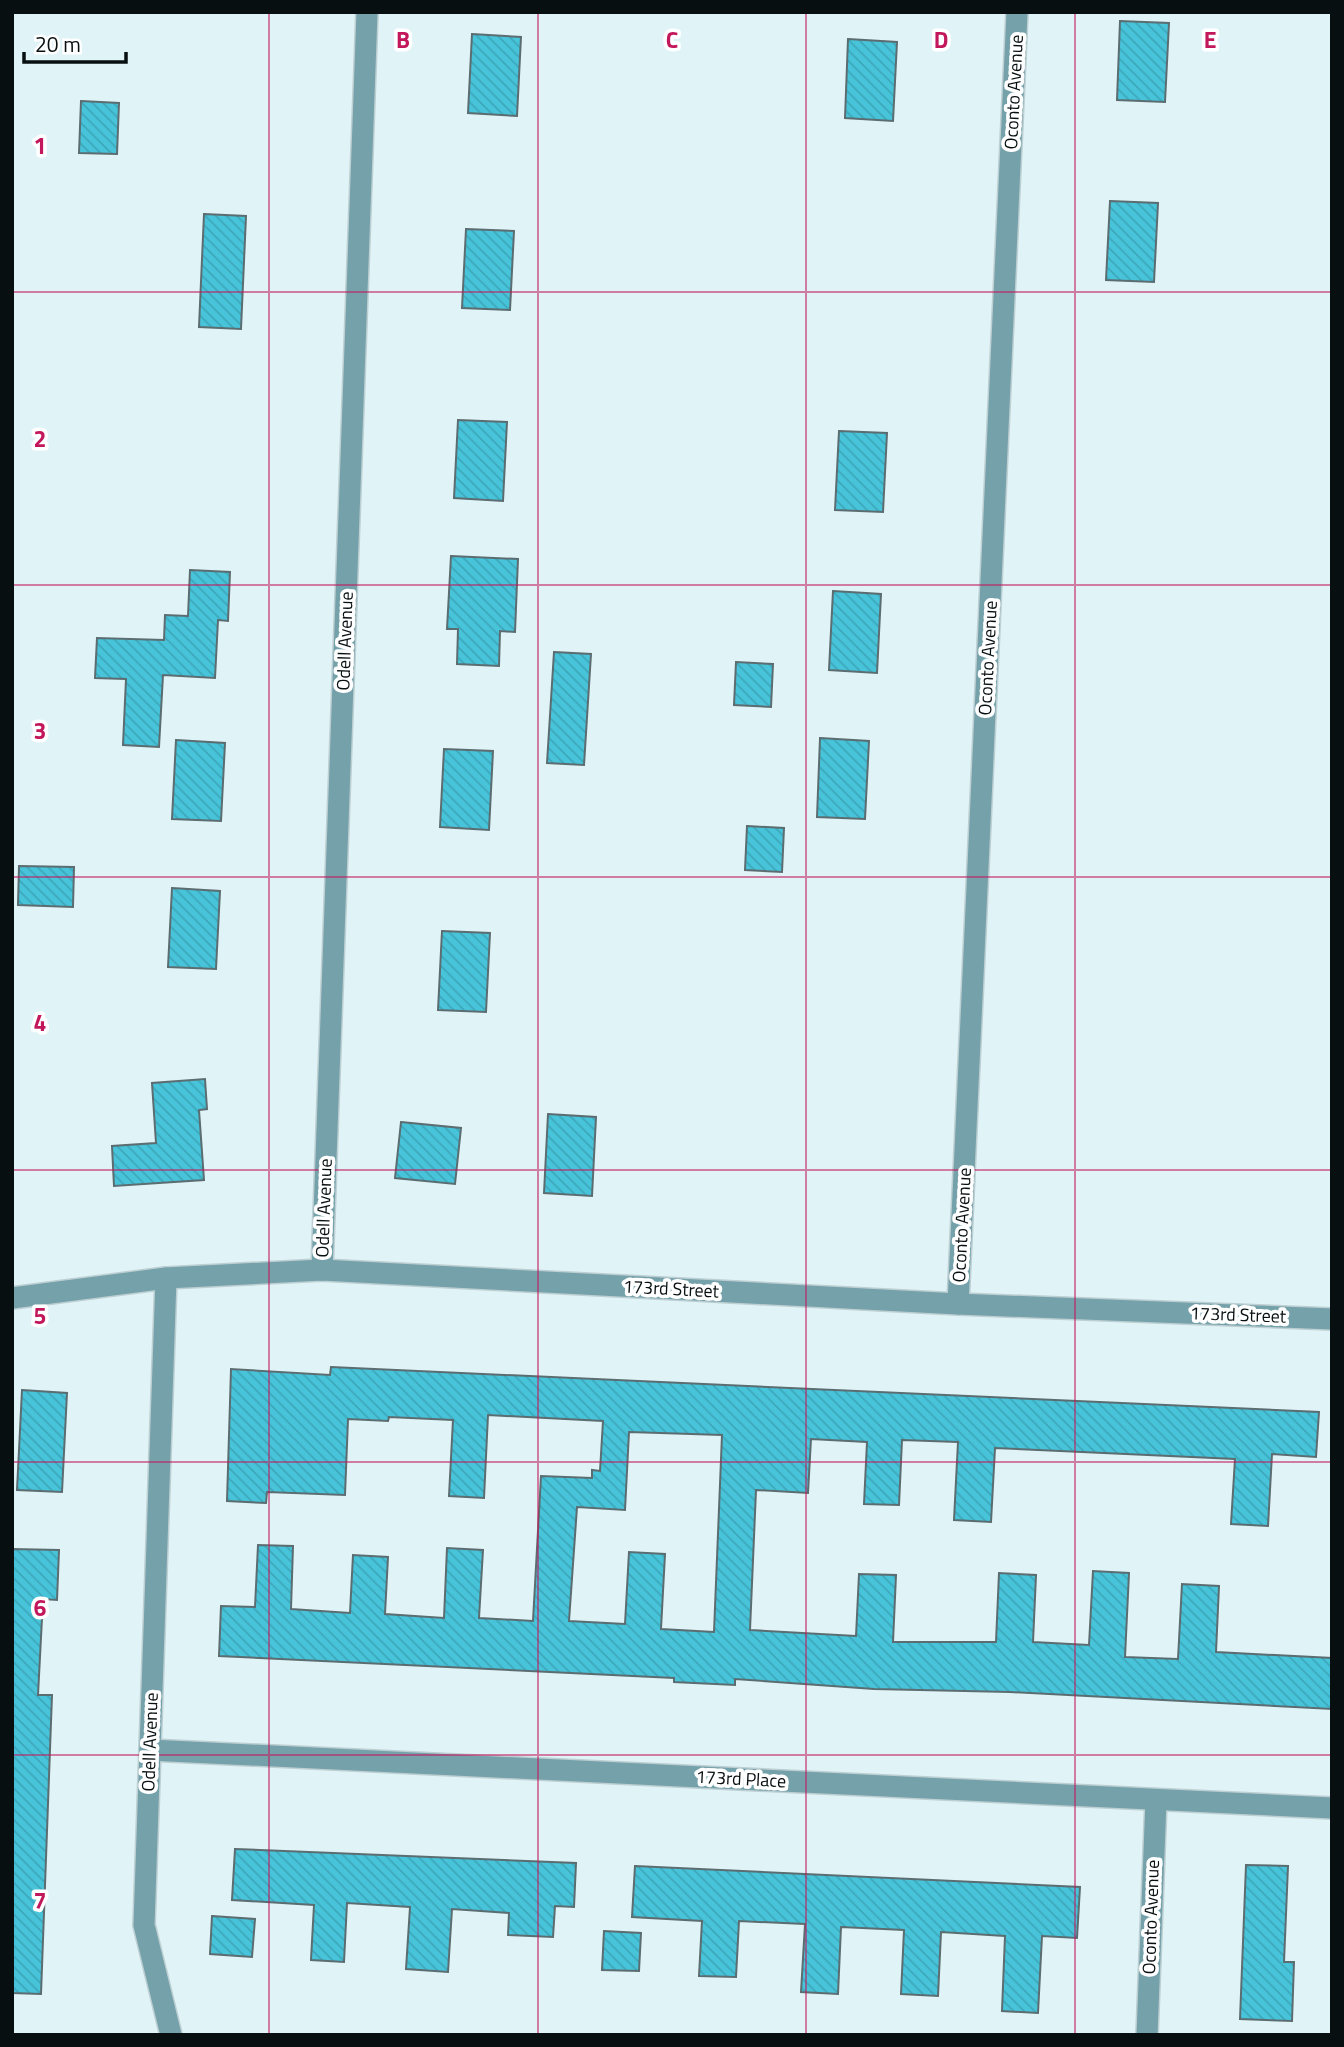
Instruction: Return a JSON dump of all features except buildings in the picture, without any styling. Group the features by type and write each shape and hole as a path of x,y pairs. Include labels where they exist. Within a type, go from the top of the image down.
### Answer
{"street":[{"name":"Odell Avenue","path":"322,1270 367,12"},
{"name":"Oconto Avenue","path":"958,1304 1017,12"},
{"name":"173rd Street","path":"12,1298 166,1279 322,1270 958,1304 1332,1319"},
{"name":"Odell Avenue","path":"166,1279 144,1925 171,2035"},
{"name":"173rd Place","path":"150,1750 1332,1808"},
{"name":"Oconto Avenue","path":"1147,2035 1156,1800"}]}
